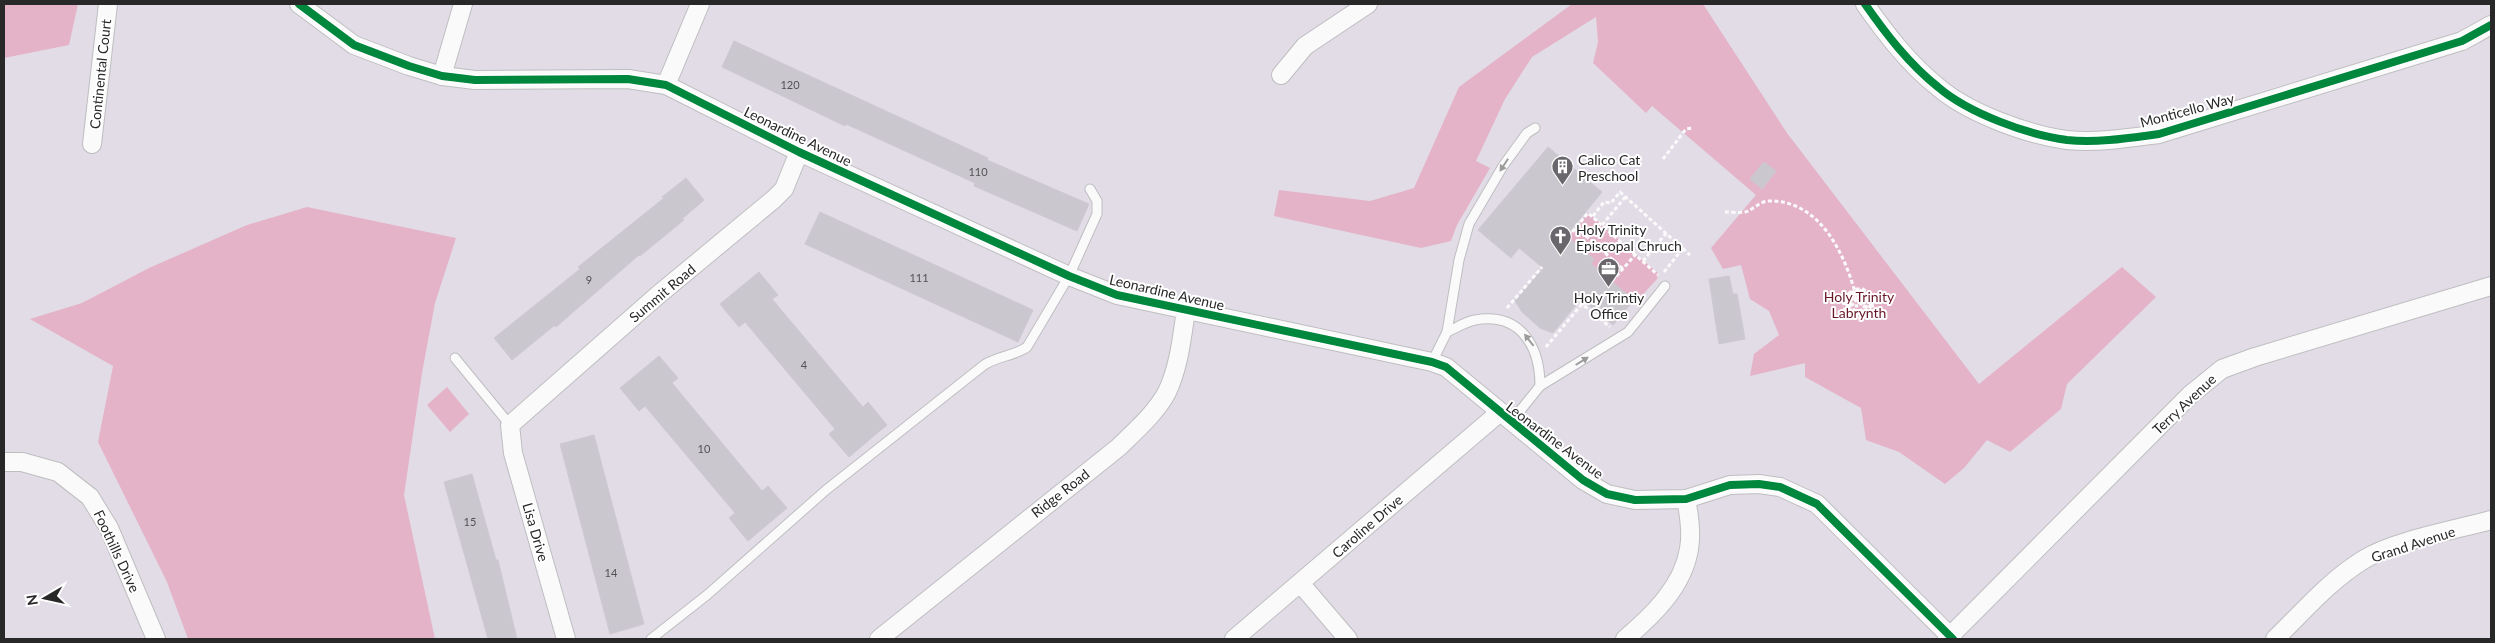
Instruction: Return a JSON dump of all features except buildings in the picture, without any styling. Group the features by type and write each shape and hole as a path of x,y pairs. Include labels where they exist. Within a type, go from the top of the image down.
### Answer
{"street":[{"name":"Continental Court","path":"92,144 108,4"},
{"name":"Leonardine Avenue","path":"299,4 354,45 409,66 442,76 475,80 628,79 666,85 800,152 1069,276 1117,295 1432,362 1452,372 1583,480 1607,494 1635,500 1686,499 1730,486 1759,484 1780,487 1817,504 1950,638"},
{"path":"442,76 463,4"},
{"path":"666,85 700,4"},
{"path":"1281,75 1305,46 1368,4"},
{"name":"Monticello Way","path":"1865,4 1888,37 1938,88 1978,112 2019,129 2067,140 2114,140 2159,134 2462,41 2491,25"},
{"name":"Summit Road","path":"510,425 658,295 774,200 784,189 800,152"},
{"name":"Terry Avenue","path":"1950,638 2183,402 2222,369 2255,357 2491,286"},
{"name":"Ridge Road","path":"879,639 1119,447 1147,420 1167,392 1180,350 1186,310"},
{"name":"Caroline Drive","path":"1234,639 1505,417"},
{"name":"Lisa Drive","path":"510,425 513,453 566,639"},
{"name":"Foothills Drive","path":"4,462 22,462 58,472 90,497 109,528 156,639"},
{"path":"1625,639 1650,617 1676,584 1689,550 1689,516 1686,499"},
{"name":"Grand Avenue","path":"2275,639 2335,580 2364,559 2393,547 2491,520"},
{"path":"1300,583 1348,639"}],"lane":[{"path":"1432,362 1447,332 1459,260 1469,224 1503,166 1527,133 1535,128"},
{"path":"651,639 707,595 826,490 984,364 994,358 1021,352 1027,347 1069,276 1097,214 1097,201 1090,189"},
{"path":"1505,417 1540,386 1628,332 1665,286"},
{"path":"1447,332 1476,320 1497,320 1508,323 1528,338 1538,357 1540,386"},
{"path":"455,358 510,425"}],"path":[{"path":"1664,158 1686,129 1693,128"},
{"path":"1593,216 1604,202 1611,203 1620,192 1667,232 1690,255"},
{"path":"1602,225 1626,196"},
{"path":"1725,212 1746,212 1767,200 1794,205 1819,222 1837,245 1856,296 1863,297 1866,301 1863,310 1855,311 1850,305 1852,296 1847,305 1850,292 1846,299 1848,312 1854,317 1862,317 1854,315 1848,308 1855,313 1861,313 1867,309 1870,302 1870,308 1863,316 1872,307 1868,294 1858,290 1868,297 1868,300 1862,294 1857,294 1856,289 1863,289 1871,295 1874,304 1870,313 1862,318 1857,319 1848,315 1843,305 1843,300 1849,291 1852,290 1855,299 1852,305 1856,300 1856,306 1859,306"},
{"path":"1564,242 1588,213 1658,273 1657,277 1661,276 1683,248"},
{"path":"1576,227 1622,269"},
{"path":"1643,261 1667,232"},
{"path":"1612,282 1636,254"},
{"path":"1497,320 1542,267"},
{"path":"1538,357 1584,303 1613,329"}],"green space":[{"path":"4,4 78,4 69,45 4,58"},
{"name":"Holy Trinity Labrynth","path":"1572,4 1703,4 1787,133 1979,384 2122,267 2156,297 2067,384 2061,409 2010,452 1987,440 1964,468 1945,484 1899,452 1866,440 1861,408 1805,377 1805,363 1750,376 1754,354 1779,335 1769,311 1750,299 1741,265 1723,269 1711,248 1756,195 1652,106 1646,113 1593,63 1598,42 1596,17 1532,57 1505,99 1476,161 1490,168 1457,225 1451,241 1421,248 1274,216 1279,190 1370,201 1414,188 1459,87"},
{"path":"307,207 456,238 435,303 422,373 404,495 435,639 188,639 167,582 98,442 113,366 30,319 82,303 149,268 247,225"},
{"path":"1588,213 1658,273 1657,279 1636,302 1591,264 1594,259 1579,247 1564,242"},
{"path":"447,387 469,414 450,432 427,405"}],"cycle path":[{"path":"299,4 354,45 409,66 442,76 475,80 628,79 666,85 799,152 1069,276 1117,295 1432,362 1446,367 1583,480 1607,494 1635,500 1686,499 1730,485 1759,484 1780,487 1817,504 1953,639"},
{"path":"1865,4 1908,59 1927,78 1965,106 2017,128 2051,137 2079,141 2113,140 2159,134 2462,41 2491,25"}],"place":[{"name":"Calico Cat Preschool","path":"1562,186"},
{"name":"Holy Trinity Episcopal Chruch","path":"1560,256"},
{"name":"Holy Trintiy Office","path":"1609,288"}]}
